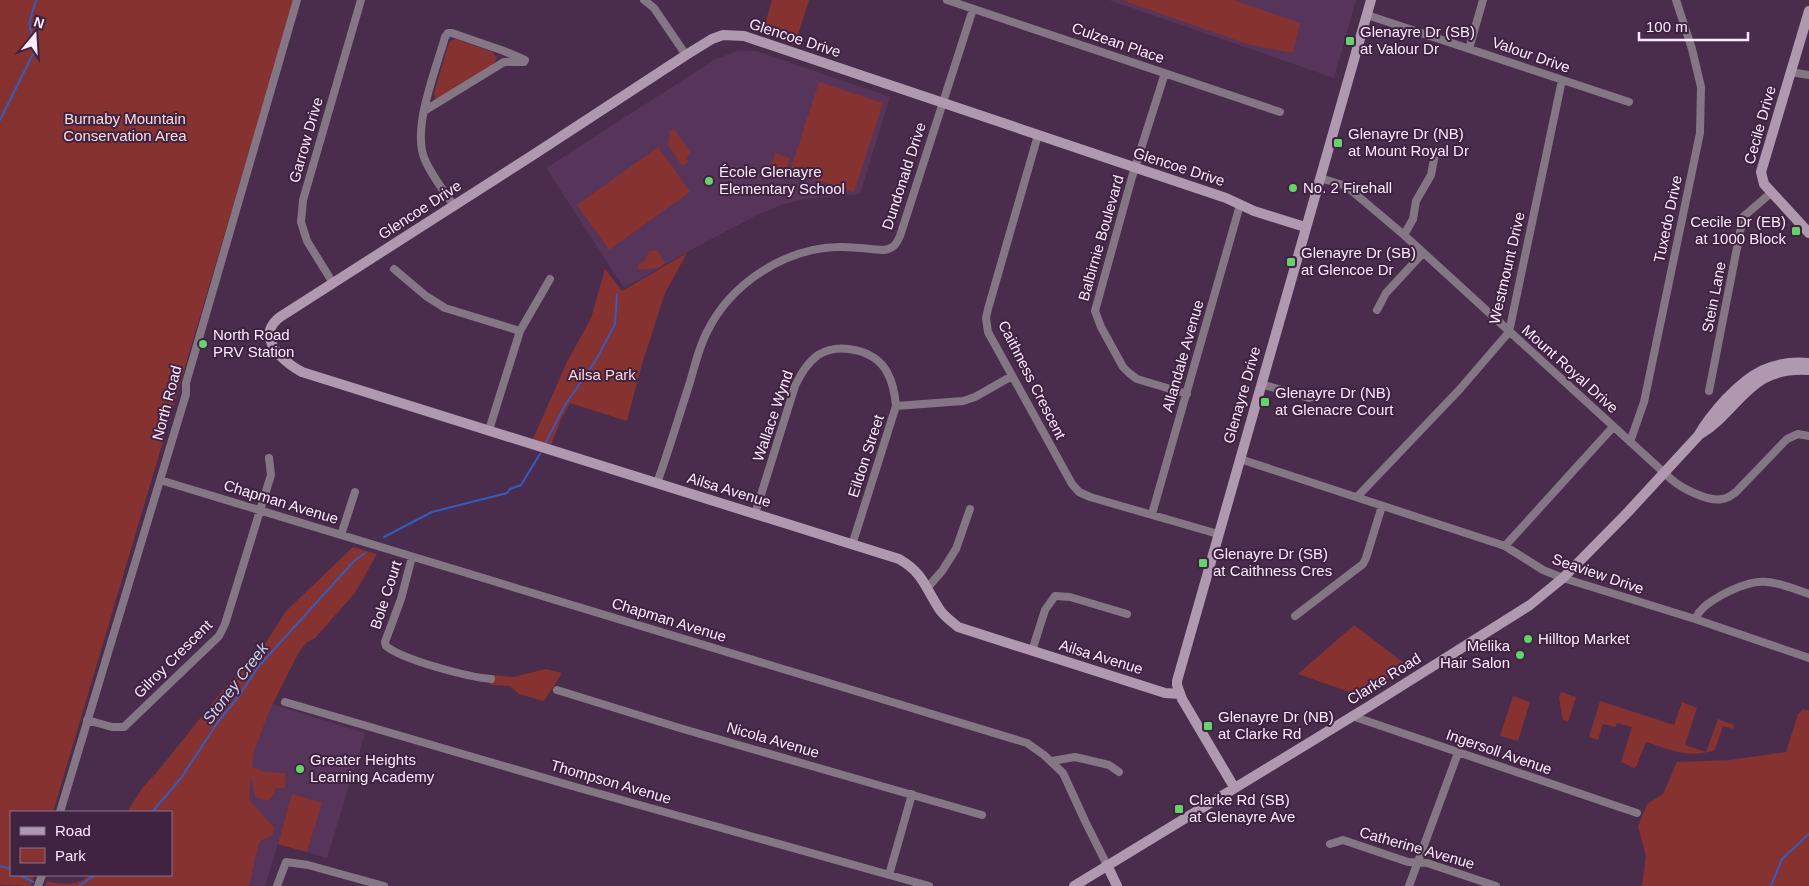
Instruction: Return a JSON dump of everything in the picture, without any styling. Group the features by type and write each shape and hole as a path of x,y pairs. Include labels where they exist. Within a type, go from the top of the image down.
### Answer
{"street":[{"name":"North Road","path":"60,811 186,394 188,374 297,0"},
{"name":"Garrow Drive","path":"333,283 307,241 301,222 303,200 361,0"},
{"path":"644,0 654,8 686,55"},
{"name":"Culzean Place","path":"948,0 1280,112"},
{"name":"Glenayre Drive","path":"1234,787 1176,686 1371,0"},
{"path":"1469,49 1483,0"},
{"name":"Tuxedo Drive","path":"1630,442 1644,402 1700,133 1701,87 1692,49 1676,0"},
{"name":"Dundonald Drive","path":"658,483 707,332 726,302 738,289 762,271 781,260 798,254 818,249 840,247 890,249 896,245 973,9"},
{"name":"Cecile Drive","path":"1809,11 1761,172 1763,180 1772,192 1809,233"},
{"name":"Valour Drive","path":"1367,15 1629,102"},
{"path":"424,111 504,62 524,62 525,60 504,50 448,33 424,111 420,135 425,161 454,206"},
{"name":"Glencoe Drive","path":"274,323 280,317 686,55 712,39 724,35 744,36 1226,198 1254,211 1305,227"},
{"path":"1790,72 1809,75"},
{"name":"Balbirnie Boulevard","path":"1165,73 1135,168 1096,303 1095,315 1123,367 1129,373 1138,379 1187,394"},
{"name":"Westmount Drive","path":"1357,497 1460,388 1508,332 1562,80"},
{"name":"Caithness Crescent","path":"1038,135 986,318 988,332 1072,484 1079,492 1218,534"},
{"path":"1404,236 1413,219 1416,201 1430,175 1435,154"},
{"name":"Mount Royal Drive","path":"1320,178 1346,186 1423,253 1664,473 1686,489 1707,497 1722,500 1736,492 1787,439 1798,434 1809,436"},
{"name":"Stein Lane","path":"1709,391 1743,217 1772,192"},
{"name":"Allandale Avenue","path":"1152,514 1240,205"},
{"path":"1378,310 1386,293 1423,253"},
{"path":"394,269 426,296 444,308 520,331"},
{"path":"489,430 520,331 550,279"},
{"name":"Ailsa Avenue","path":"274,323 270,330 270,339 285,361 293,367 899,559 910,566 928,587 938,609 958,627 1165,693 1180,694"},
{"name":"Wallace Wynd","path":"755,514 796,386 801,374 818,355 842,349 864,353 876,360 886,371 894,387 896,406"},
{"name":"Clarke Road","path":"1074,886 1530,605 1563,578 1664,473 1698,436 1712,414 1739,386 1754,374 1771,366 1781,363 1809,363"},
{"name":"Clarke Road","path":"1698,436 1713,427 1745,392 1758,381 1779,372 1809,370"},
{"name":"Eildon Street","path":"852,545 896,406 963,401 975,397 1012,376"},
{"path":"1261,384 1309,398 1326,393"},
{"path":"1505,546 1613,427"},
{"path":"260,511 271,475 270,458"},
{"name":"Seaview Drive","path":"1240,459 1505,546 1543,570 1563,578 1695,619 1809,658"},
{"name":"Chapman Avenue","path":"160,480 1016,739 1036,748 1063,773 1107,865"},
{"path":"341,535 355,492"},
{"path":"1295,616 1363,564 1382,506"},
{"path":"928,587 942,571 956,549 970,509"},
{"name":"Gilroy Crescent","path":"87,720 112,727 124,726 219,636 226,624 260,511"},
{"name":"Bole Court","path":"412,556 401,599 385,642 386,646 399,654 463,674 491,679"},
{"path":"1695,619 1704,606 1736,588 1752,582 1774,582 1809,594"},
{"path":"1032,651 1045,610 1054,596 1070,597 1127,614"},
{"name":"Nicola Avenue","path":"557,690 683,729 982,815"},
{"name":"Thompson Avenue","path":"285,702 586,790 930,886"},
{"name":"Ingersoll Avenue","path":"1352,716 1637,813"},
{"path":"1409,886 1458,753"},
{"path":"1052,761 1075,757 1109,766 1119,772"},
{"path":"889,875 912,794"},
{"name":"Catherine Avenue","path":"1330,844 1343,840 1408,862 1427,863 1496,886"},
{"path":"277,886 286,862 308,865 384,886"},
{"path":"1107,865 1117,886"}],"shaded area":[{"path":"1109,0 1356,0 1334,78"},
{"name":"École Glenayre Elementary School","path":"739,50 756,51 890,97 860,194 805,199 781,205 757,215 700,245 624,288 546,168 714,60"},
{"name":"Greater Heights Learning Academy","path":"265,702 365,733 327,858 278,844 265,886 149,886 172,876 172,813"}],"green space":[{"name":"Burnaby Mountain Conservation Area","path":"0,0 294,0 53,811 10,811 10,876 34,876 31,886 0,885"},
{"path":"772,0 809,0 795,44 762,34"},
{"path":"1122,0 1234,0 1300,23 1293,53 1247,44"},
{"path":"456,39 492,52 497,58 493,65 439,99 435,98 434,93 449,43"},
{"path":"819,82 883,103 854,192 790,171"},
{"path":"674,129 691,153 686,158 689,162 682,166 668,145 670,135 668,132"},
{"path":"658,147 690,192 609,250 577,205"},
{"path":"775,153 790,158 785,174 770,169"},
{"path":"657,250 665,263 659,268 638,270 638,264 645,261 649,251"},
{"name":"Ailsa Park","path":"687,253 665,293 642,364 627,421 570,403 561,419 551,445 533,439 567,362 591,318 605,269 622,291"},
{"path":"353,547 377,554 355,593 315,638 306,643 299,652 271,707 254,751 252,767 265,772 286,773 285,788 275,788 274,794 268,801 255,797 251,777 249,800 274,827 273,834 259,842 249,886 46,886 47,881 70,884 85,879 88,876 172,876 172,811 128,811 143,787 223,690 260,652 286,611"},
{"path":"1354,625 1408,666 1361,696 1298,674"},
{"path":"546,669 562,673 544,701 519,694 510,686 490,685 493,675 513,677"},
{"path":"1561,692 1576,697 1568,722 1563,720 1559,698"},
{"path":"1513,696 1530,702 1518,741 1500,736"},
{"path":"1600,701 1674,725 1682,702 1697,708 1685,745 1706,752 1718,719 1734,725 1733,729 1723,726 1715,750 1705,753 1688,754 1646,742 1634,768 1621,762 1632,727 1617,723 1615,727 1603,724 1598,740 1589,737"},
{"path":"1803,709 1809,711 1809,886 1642,886 1646,856 1638,826 1647,804 1663,794 1677,762 1730,760 1786,752 1798,714"},
{"path":"292,794 322,803 307,852 278,844"}],"waterway":[{"path":"0,120 36,48 29,24 36,0"},
{"name":"Stoney Creek","path":"546,442 565,405 596,360 615,324 617,294"},
{"name":"Stoney Creek","path":"384,537 432,512 507,493 510,489 521,485 540,454"},
{"name":"Stoney Creek","path":"153,811 181,778 218,722 239,696 258,667 354,561 365,553"},
{"path":"1771,886 1782,859 1809,834"},
{"name":"Stoney Creek","path":"0,866 10,869"},
{"name":"Stoney Creek","path":"22,876 33,882"},
{"name":"Stoney Creek","path":"79,886 94,876"}],"place":[{"name":"Glenayre Dr (SB) at Valour Dr","path":"1350,41"},
{"name":"Glenayre Dr (NB) at Mount Royal Dr","path":"1338,143"},
{"name":"École Glenayre Elementary School","path":"709,181"},
{"name":"No. 2 Firehall","path":"1293,188"},
{"name":"Cecile Dr (EB) at 1000 Block","path":"1796,231"},
{"name":"Glenayre Dr (SB) at Glencoe Dr","path":"1291,262"},
{"name":"North Road PRV Station","path":"203,344"},
{"name":"Glenayre Dr (NB) at Glenacre Court","path":"1265,402"},
{"name":"Glenayre Dr (SB) at Caithness Cres","path":"1203,563"},
{"name":"Hilltop Market","path":"1528,639"},
{"name":"Melika Hair Salon","path":"1520,655"},
{"name":"Glenayre Dr (NB) at Clarke Rd","path":"1208,726"},
{"name":"Greater Heights Learning Academy","path":"300,769"},
{"name":"Clarke Rd (SB) at Glenayre Ave","path":"1179,809"}]}
